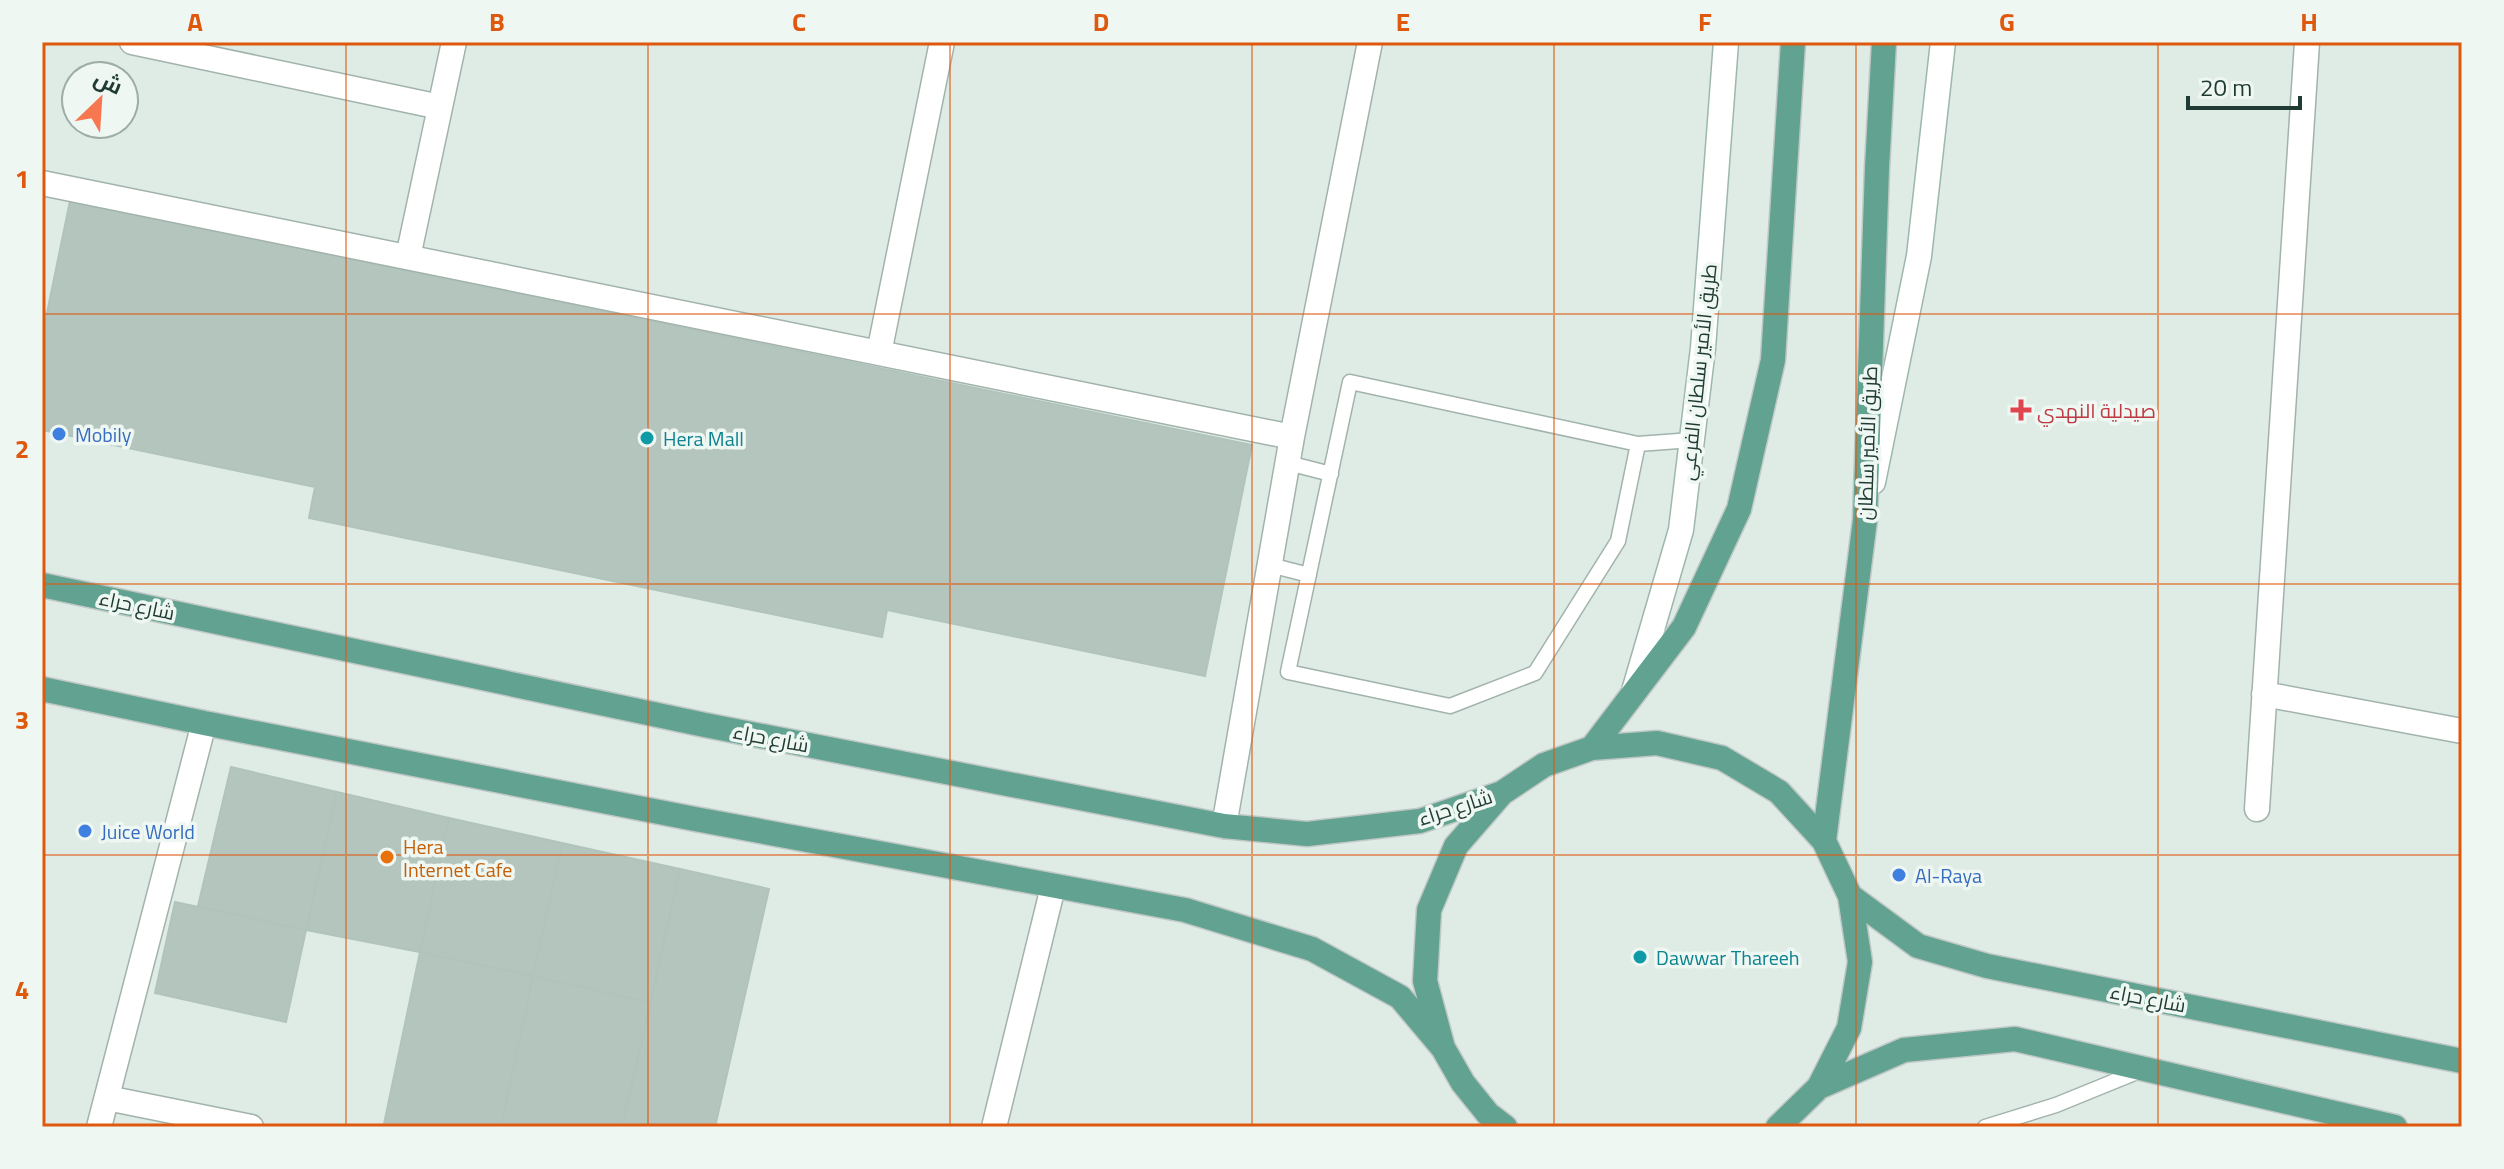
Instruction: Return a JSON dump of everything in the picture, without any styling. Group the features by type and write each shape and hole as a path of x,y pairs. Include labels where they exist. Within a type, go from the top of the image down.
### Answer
{"main road":[{"path":"1592,748 1684,627 1739,509 1773,360 1793,42"},
{"name":"طريق الأمير سلطان","path":"1824,841 1865,520 1884,42"},
{"name":"شارع حراء","path":"42,585 705,725 1224,826 1307,834 1420,821 1502,793"},
{"path":"42,689 204,723 1185,910 1312,949 1400,997 1443,1048 1463,1083 1495,1123"},
{"path":"1443,1048 1425,981 1429,910 1456,846 1502,793 1544,765 1592,748 1657,743 1722,758 1779,792 1824,841 1850,896 1860,962 1849,1028 1819,1087 1778,1127"},
{"name":"شارع حراء","path":"1850,896 1918,946 1987,966 2462,1061"},
{"path":"1819,1087 1904,1050 2015,1039 2395,1127"}],"street":[{"path":"132,42 440,107"},
{"path":"408,257 454,42"},
{"path":"879,353 942,42"},
{"path":"1224,826 1292,437 1370,42"},
{"name":"طريق الأمير سلطان الفرعي","path":"1633,695 1681,530 1703,348 1726,42"},
{"path":"1865,520 1919,256 1943,42"},
{"path":"2257,809 2307,42"},
{"path":"42,183 1292,437"},
{"path":"2264,694 2462,731"},
{"path":"99,1127 204,723"},
{"path":"994,1127 1053,887"},
{"path":"107,1098 251,1127"}],"lane":[{"path":"1638,444 1618,541 1535,673 1450,706 1288,672 1350,382 1638,444 1692,440"},
{"path":"1288,463 1331,474"},
{"path":"1270,565 1309,575"},
{"path":"1985,1127 2056,1105 2143,1070"}],"building":[{"name":"Hera Mall","path":"70,201 1252,445 1205,676 887,610 882,637 309,518 315,487 42,430 42,337"},
{"path":"231,767 337,792 306,930 198,906"},
{"path":"337,792 449,818 420,952 306,930"},
{"path":"449,818 562,843 533,976 420,952"},
{"path":"562,843 680,869 651,1003 533,976"},
{"path":"680,869 769,889 715,1127 622,1127"},
{"path":"175,902 306,930 286,1022 155,993"},
{"path":"420,952 533,976 501,1127 396,1127 384,1124"},
{"path":"533,976 651,1003 622,1127 501,1127"}],"place":[{"name":"صيدلية النهدي","path":"2021,410"},
{"name":"Mobily","path":"59,434"},
{"name":"Hera Mall","path":"647,438"},
{"name":"Juice World","path":"85,831"},
{"name":"Hera Internet Cafe","path":"387,857"},
{"name":"Al-Raya","path":"1899,875"},
{"name":"Dawwar Thareeh","path":"1640,957"}]}
